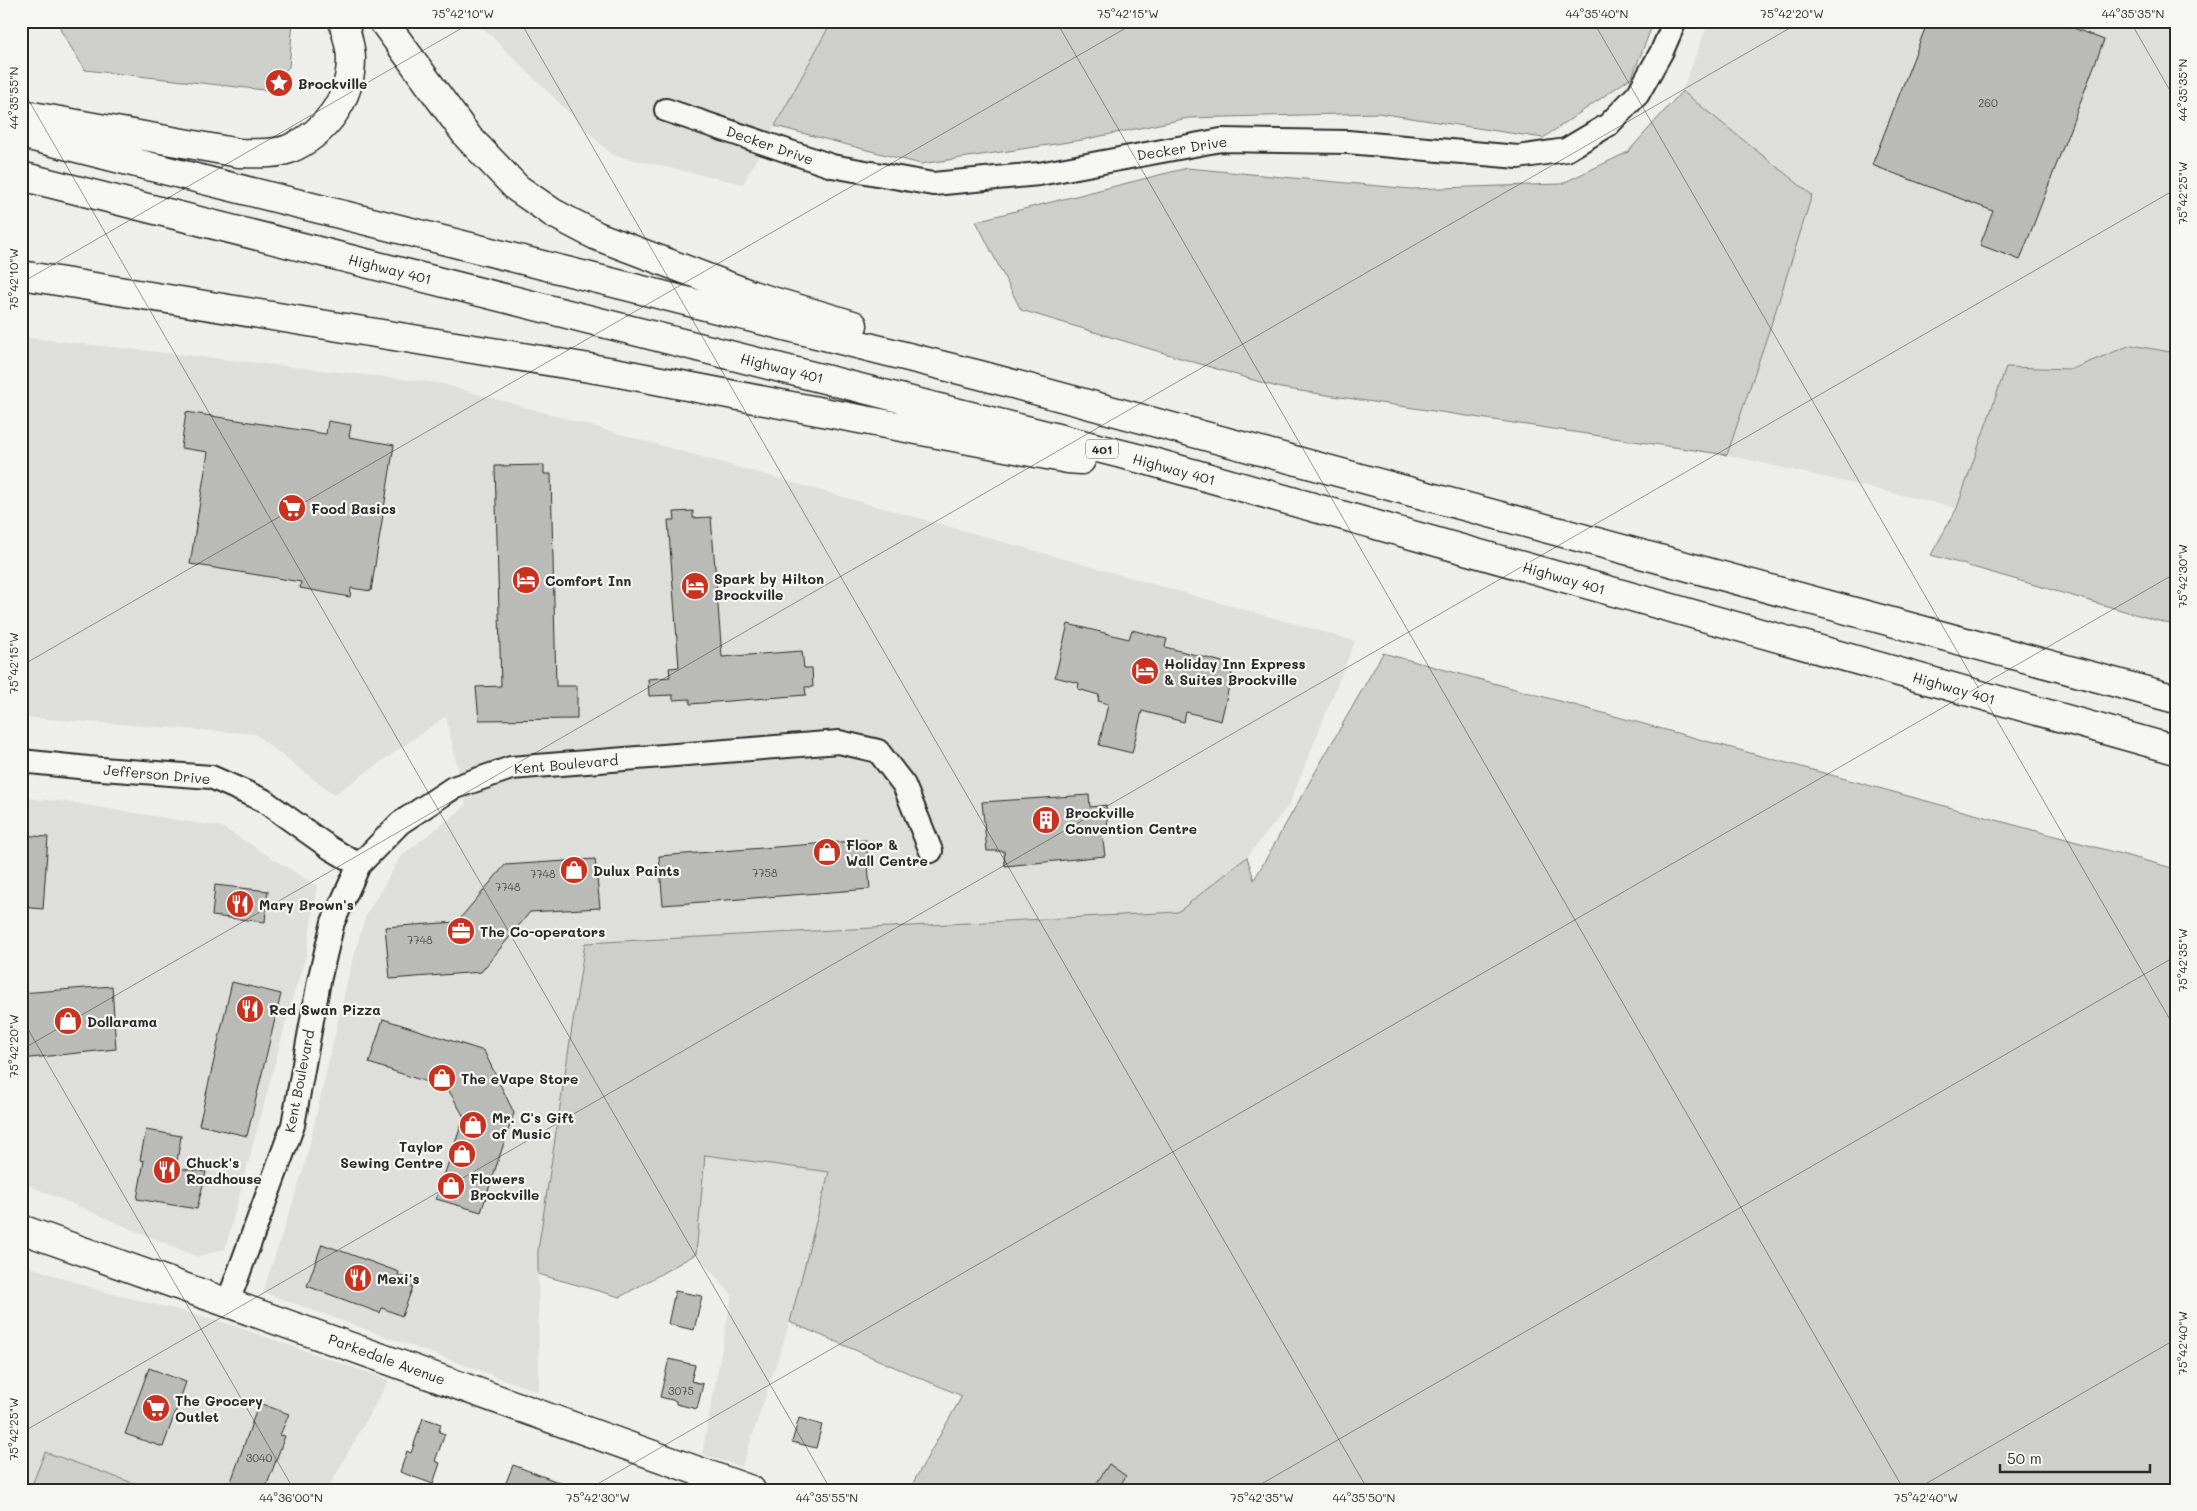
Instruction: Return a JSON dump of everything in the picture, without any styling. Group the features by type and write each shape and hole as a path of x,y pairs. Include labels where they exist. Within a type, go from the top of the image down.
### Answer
{"main road":[{"path":"21,114 239,153 271,153 288,150 305,140 330,120 340,103 348,78 351,58 343,21"},
{"path":"383,21 468,137 517,188 553,213 598,236 752,295 939,351 980,375"},
{"path":"21,134 980,375 2176,699"},
{"name":"Highway 401","path":"21,176 1149,461 2176,750"},
{"path":"21,275 614,372 1068,459 1149,461"},
{"name":"Parkedale Avenue","path":"21,1229 751,1490"}],"street":[{"name":"Decker Drive","path":"666,110 832,166 933,184 1039,174 1221,140 1348,142 1518,157 1566,150 1608,126 1638,94 1662,51 1675,21"},
{"name":"Kent Boulevard","path":"228,1302 293,1125 319,981 333,922 358,865 400,823 453,788 511,768 839,742 878,751 904,785 932,850"},
{"name":"Jefferson Drive","path":"21,761 211,777 263,800 330,848 358,865"}],"shaded area":[{"path":"59,21 291,21 293,22 289,67 264,90 85,70 61,31"},
{"path":"476,21 832,21 743,184 612,155"},
{"path":"832,21 1654,21 1632,77 1543,138 1378,113 1188,118 1082,140 921,164 775,126"},
{"path":"1709,21 2176,21 2176,353 2131,345 2072,369 2006,367 1957,508 1727,455 1776,310 1812,195 1682,91"},
{"path":"1682,91 1812,195 1776,310 1727,455 1280,388 1021,310 976,221 1187,168 1411,189 1561,184 1628,152"},
{"path":"21,337 439,383 1355,641 1289,805 1247,857 1178,912 585,943 538,1250 539,1392 263,1292 304,1168 348,978 365,917 401,856 466,806 446,716 334,795 255,734 21,717"},
{"path":"2131,345 2176,353 2176,626 1931,555 1957,508 2006,367 2072,369"},
{"path":"1383,653 2176,869 2176,1490 909,1490 962,1396 790,1322 829,1172 705,1155 696,1254 620,1297 538,1274 538,1250 585,943 1178,912 1247,857 1254,880"},
{"path":"21,798 60,801 222,827 317,886 306,956 293,996 225,1249 197,1257 21,1182"},
{"path":"705,1155 829,1172 790,1322 742,1467 702,1454 732,1295 696,1254"},
{"path":"21,1264 101,1291 214,1319 389,1380 327,1490 153,1490 45,1452 30,1490 21,1490"},
{"path":"45,1452 153,1490 30,1490"}],"building":[{"path":"1928,21 2056,21 2104,40 2020,260 1980,245 1993,211 1872,165"},
{"name":"Food Basics","path":"186,412 326,434 328,421 351,425 349,437 394,445 371,591 351,588 350,597 300,588 301,582 190,564 208,452 181,448"},
{"name":"Comfort Inn","path":"544,465 544,474 551,474 556,686 577,686 577,719 479,720 476,687 501,686 495,466"},
{"name":"Spark by Hilton Brockville","path":"693,511 693,518 711,517 722,657 802,651 804,668 812,668 813,687 805,687 806,695 690,704 690,699 673,700 673,695 649,696 648,679 670,677 669,668 679,667 668,520 675,520 674,512"},
{"name":"Holiday Inn Express & Suites Brockville","path":"1068,624 1129,639 1132,630 1167,639 1165,647 1234,665 1221,721 1186,712 1184,722 1142,711 1132,753 1099,745 1108,704 1098,701 1099,695 1078,689 1079,683 1055,677"},
{"name":"Brockville Convention Centre","path":"1089,795 1090,807 1106,805 1108,833 1102,834 1105,856 1005,866 1004,851 987,851 982,802"},
{"path":"21,835 48,837 43,909 21,907"},
{"path":"866,840 870,889 663,905 659,856"},
{"path":"595,859 600,908 530,912 481,972 390,979 385,927 457,922 505,865"},
{"name":"Mary Brown's","path":"215,885 268,891 265,922 212,916"},
{"path":"232,982 281,994 247,1136 199,1125"},
{"name":"Dollarama","path":"112,986 116,1049 21,1059 21,993"},
{"path":"383,1019 484,1051 514,1113 481,1212 436,1199 464,1117 448,1089 369,1063"},
{"name":"Chuck's Roadhouse","path":"146,1130 181,1136 176,1168 206,1172 197,1209 137,1199 144,1161 140,1160"},
{"name":"Mexi's","path":"322,1244 399,1272 398,1275 415,1281 402,1316 382,1308 380,1313 307,1286"},
{"path":"675,1291 702,1296 694,1330 668,1324"},
{"path":"669,1359 695,1365 691,1381 703,1384 697,1409 676,1404 676,1401 660,1397"},
{"name":"The Grocery Outlet","path":"149,1368 186,1382 163,1447 125,1434"},
{"path":"259,1403 289,1414 280,1435 285,1436 265,1490 228,1490"},
{"path":"423,1418 441,1424 439,1432 445,1434 435,1461 440,1463 433,1484 400,1472 407,1451 411,1453"},
{"path":"799,1418 822,1425 816,1448 792,1442"},
{"path":"1109,1464 1126,1476 1117,1490 1092,1490"},
{"path":"513,1465 574,1488 574,1490 503,1490"}],"place":[{"name":"Brockville","path":"279,83"},
{"name":"Food Basics","path":"292,508"},
{"name":"Comfort Inn","path":"526,580"},
{"name":"Spark by Hilton Brockville","path":"695,586"},
{"name":"Holiday Inn Express & Suites Brockville","path":"1145,671"},
{"name":"Brockville Convention Centre","path":"1046,820"},
{"name":"Floor & Wall Centre","path":"827,852"},
{"name":"Dulux Paints","path":"574,870"},
{"name":"Mary Brown's","path":"240,904"},
{"name":"The Co-operators","path":"461,931"},
{"name":"Red Swan Pizza","path":"250,1009"},
{"name":"Dollarama","path":"68,1021"},
{"name":"The eVape Store","path":"442,1078"},
{"name":"Mr. C's Gift of Music","path":"473,1125"},
{"name":"Taylor Sewing Centre","path":"462,1154"},
{"name":"Chuck's Roadhouse","path":"167,1170"},
{"name":"Flowers Brockville","path":"451,1186"},
{"name":"Mexi's","path":"358,1278"},
{"name":"The Grocery Outlet","path":"156,1408"}]}
